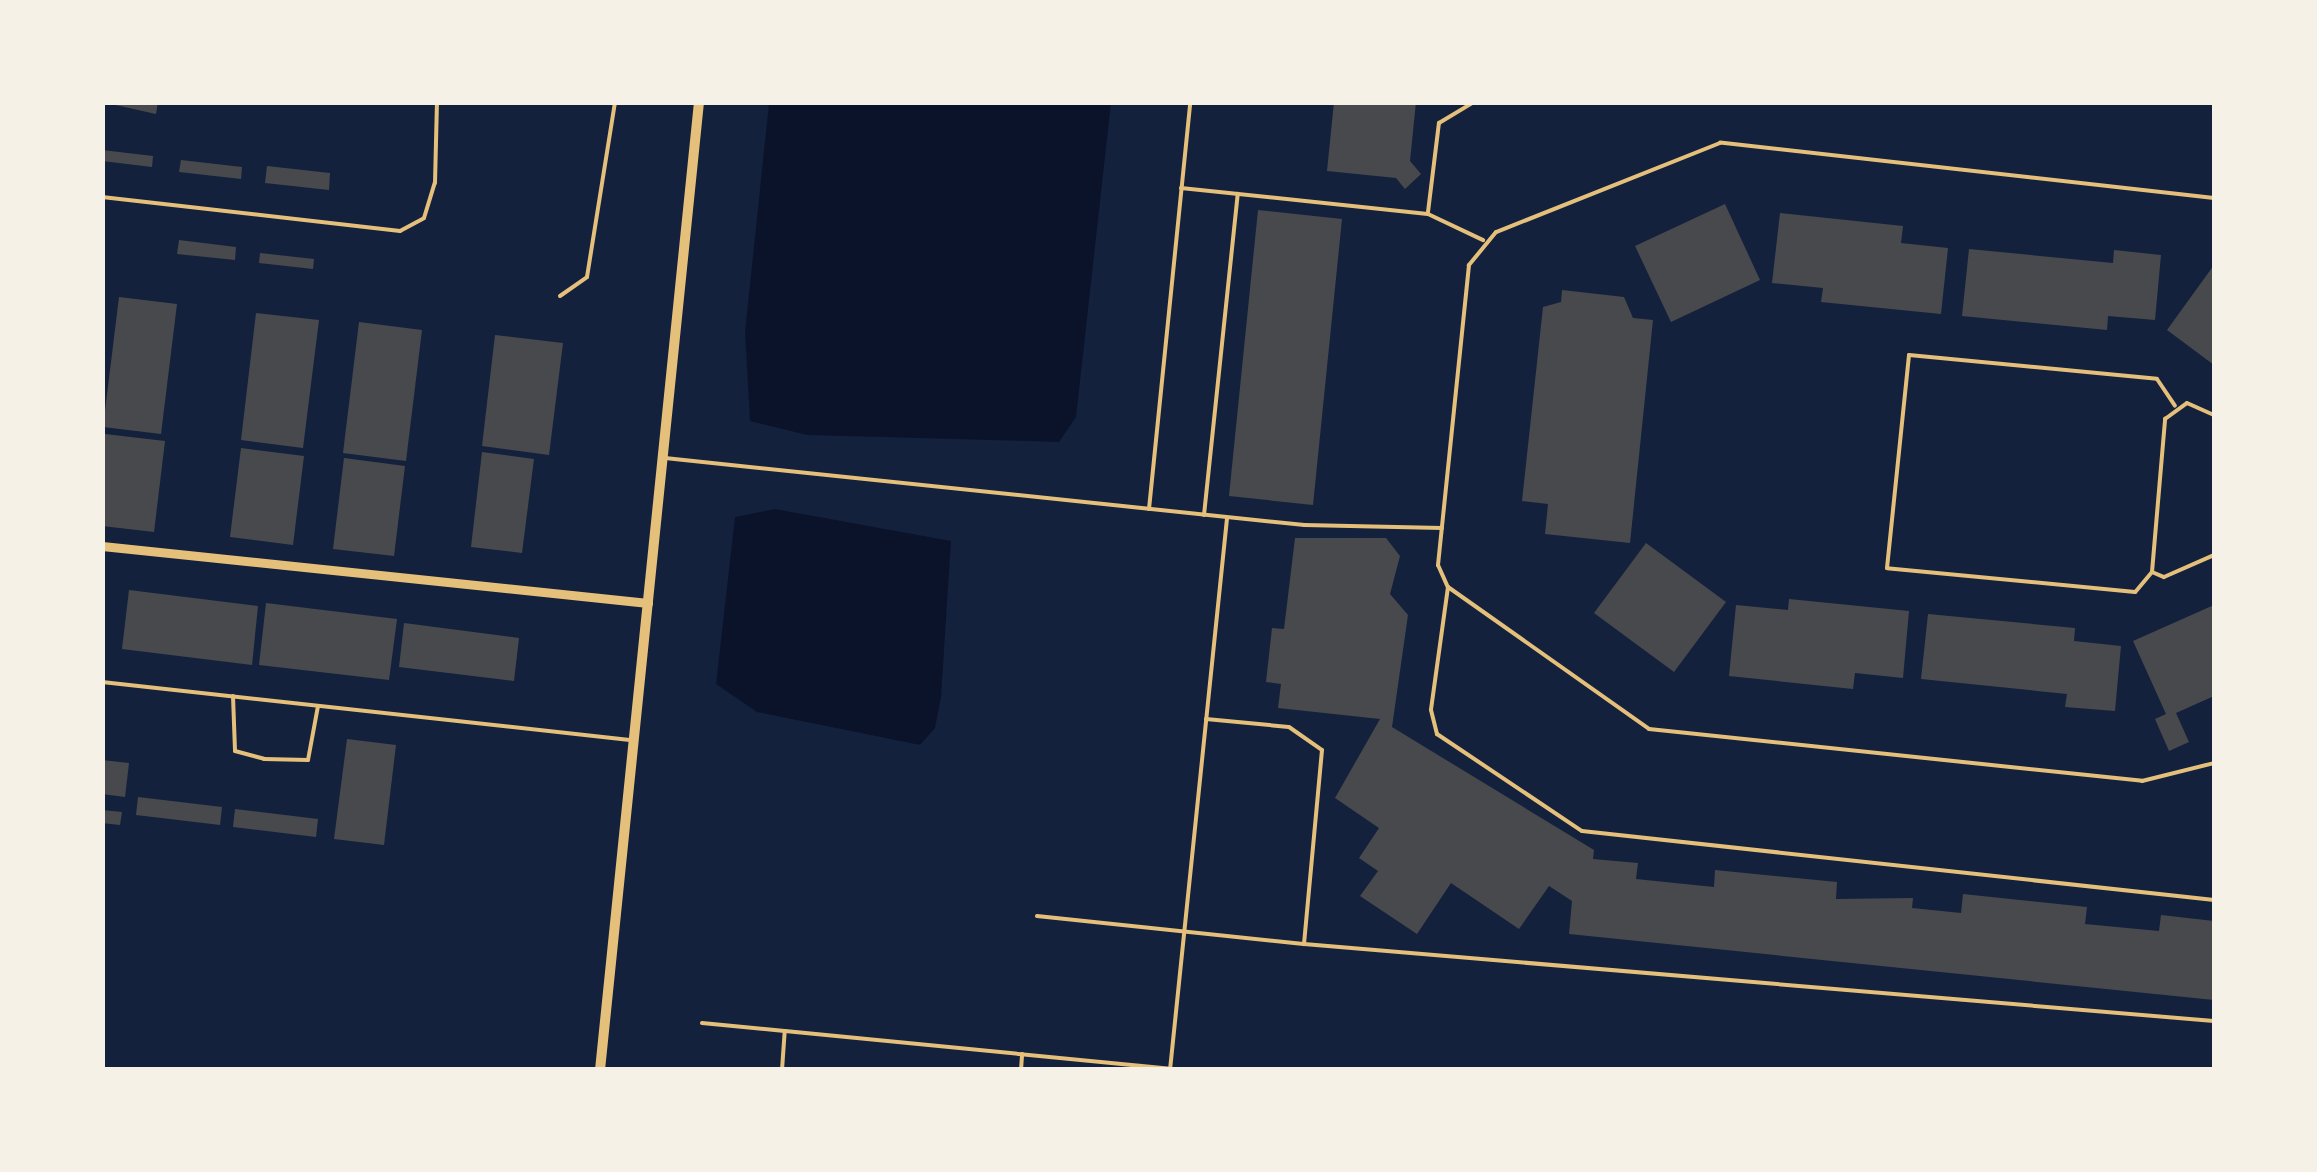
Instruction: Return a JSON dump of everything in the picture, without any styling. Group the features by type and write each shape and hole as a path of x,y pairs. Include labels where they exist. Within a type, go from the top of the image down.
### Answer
{"street":[{"path":"600,1070 699,102"},
{"path":"102,546 648,602"}],"lane":[{"path":"102,198 400,231 424,218 435,183 438,102"},
{"path":"560,296 587,278 615,102"},
{"path":"1149,509 1190,102"},
{"path":"1428,214 1439,123 1474,102"},
{"path":"2214,198 1720,143 1483,240 1469,265 1438,566 1448,587 1649,729 2142,781 2214,762"},
{"path":"1181,188 1428,214 1483,240"},
{"path":"1204,515 1238,194"},
{"path":"2174,406 2163,433 2152,572 2135,592 1888,568 1909,355 2157,378 2174,406 2214,415"},
{"path":"662,458 1227,518 1442,528"},
{"path":"702,1023 1170,1069 1227,518"},
{"path":"2152,572 2164,577 2214,555"},
{"path":"1448,587 1432,710 1437,734 1582,831 2214,900"},
{"path":"102,682 633,740"},
{"path":"233,696 235,751 264,759 308,760 318,706"},
{"path":"1206,718 1290,727 1322,750 1304,944"},
{"path":"1037,916 1304,944 2214,1021"},
{"path":"782,1070 786,1031"},
{"path":"1021,1070 1022,1054"}],"water":[{"path":"769,103 1111,103 1076,417 1059,442 807,435 750,421 745,332"},
{"path":"775,509 951,541 941,697 935,728 920,745 757,712 716,684 735,517"}],"building":[{"path":"102,102 158,102 156,114"},
{"path":"1334,102 1416,102 1410,161 1421,174 1405,189 1396,178 1327,171"},
{"path":"102,150 153,156 152,167 102,161"},
{"path":"181,160 242,167 241,179 179,172"},
{"path":"267,166 330,173 329,190 265,183"},
{"path":"1725,204 1760,280 1671,322 1635,246"},
{"path":"1258,210 1342,219 1313,505 1229,496"},
{"path":"1780,213 1903,226 1901,243 1948,248 1941,314 1821,302 1823,288 1772,283"},
{"path":"179,240 236,247 235,260 177,254"},
{"path":"1969,249 2113,263 2114,250 2161,255 2155,320 2108,316 2107,330 1962,316"},
{"path":"260,253 314,259 313,269 259,263"},
{"path":"2214,265 2214,365 2167,330"},
{"path":"1562,290 1624,297 1633,318 1653,320 1630,543 1545,534 1548,504 1522,501 1543,307 1561,302"},
{"path":"119,297 177,304 161,434 103,427"},
{"path":"256,313 319,320 303,448 241,440"},
{"path":"359,322 422,330 406,461 343,453"},
{"path":"495,335 563,343 549,455 482,446"},
{"path":"105,434 165,441 154,532 102,526"},
{"path":"241,448 304,456 293,545 230,537"},
{"path":"482,452 534,459 522,553 471,547"},
{"path":"344,458 405,466 394,556 333,549"},
{"path":"1295,538 1386,538 1400,556 1390,594 1408,615 1392,727 1594,850 1593,859 1638,863 1636,879 1714,887 1715,870 1837,882 1836,899 1913,898 1912,908 1961,913 1963,894 2087,907 2085,924 2159,931 2161,915 2214,921 2214,1000 1569,934 1572,901 1549,886 1519,929 1451,883 1417,934 1360,896 1378,871 1359,858 1379,828 1335,798 1380,719 1278,708 1281,684 1266,682 1272,628 1284,629"},
{"path":"1646,543 1726,602 1674,672 1594,613"},
{"path":"129,590 258,606 252,665 122,649"},
{"path":"1789,599 1909,611 1903,678 1855,673 1853,689 1729,676 1736,605 1788,610"},
{"path":"266,603 397,619 389,680 259,665"},
{"path":"2214,605 2214,696 2176,713 2189,742 2169,751 2155,719 2166,714 2133,641"},
{"path":"1928,614 2075,628 2074,641 2121,646 2115,711 2065,707 2067,694 1921,679"},
{"path":"404,623 519,638 514,681 399,667"},
{"path":"347,739 396,745 384,845 334,839"},
{"path":"102,760 129,763 125,797 102,794"},
{"path":"138,797 222,807 220,825 136,815"},
{"path":"235,809 318,819 316,837 233,827"},
{"path":"102,810 122,812 120,825 102,823"}]}
